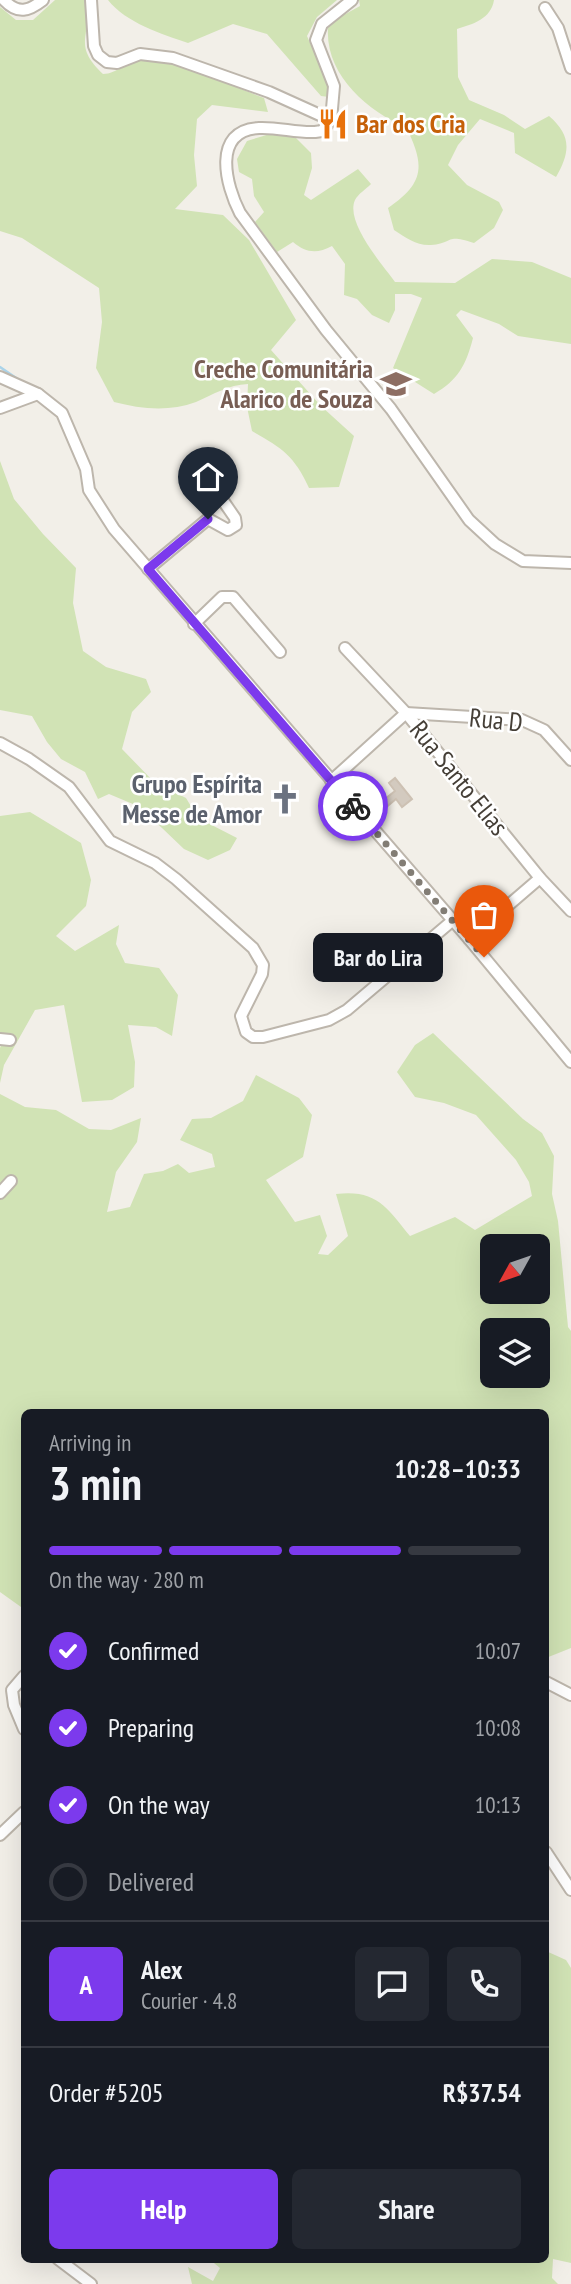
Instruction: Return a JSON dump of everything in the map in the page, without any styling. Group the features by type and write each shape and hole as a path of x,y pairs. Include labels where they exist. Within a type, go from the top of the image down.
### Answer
{"street":[{"path":"4,0 13,8 23,11 30,10 43,0"},
{"path":"92,0 94,46 107,62 117,63 140,54 173,58 269,92 331,120"},
{"path":"352,0 322,24 316,40 334,86 331,120 322,131 258,128 244,132 233,141 227,149 225,162 236,205 326,330 391,409 469,520 513,557 529,562 571,563"},
{"path":"545,8 558,28 571,68"},
{"path":"0,377 38,394 62,413 80,452 86,469 87,484 98,507 194,624 469,939 571,1062"},
{"path":"0,408 38,394"},
{"path":"148,569 208,519 228,530 236,524 235,518 197,463"},
{"path":"194,624 222,597 233,597 280,652"},
{"name":"Rua Santo Elias","path":"345,648 406,713 540,878 571,911"},
{"path":"331,781 406,713"},
{"name":"Rua D","path":"406,713 522,720 544,730 571,760"},
{"path":"0,743 29,759 69,787 110,841 155,863 253,948 263,965 262,974 241,1016 246,1032 253,1037 276,1036 337,1016 452,921"},
{"path":"469,939 540,878"},
{"path":"560,1049 571,1041"},
{"path":"0,1193 11,1181"},
{"path":"21,1680 12,1690 21,1722"},
{"path":"549,1684 571,1695"},
{"path":"0,1835 21,1815"},
{"path":"549,1857 571,1890"},
{"path":"63,2263 91,2284"}],"green space":[{"path":"55,0 86,0 88,12 85,46 93,63 103,74 138,60 155,60 186,68 264,98 268,112 212,105 197,119 194,155 197,186 175,209 223,215 249,240 296,320 271,350 321,406 354,436 339,487 309,488 286,454 252,431 247,407 248,384 228,388 196,402 176,407 145,408 114,402 96,368 102,322 99,288 22,238 0,231 0,7 16,20 33,20"},
{"path":"108,0 337,0 317,17 307,36 329,86 329,97 321,96 267,34 233,24 188,43 134,21"},
{"path":"359,0 494,0 485,16 475,23 457,29 458,77 469,100 504,115 525,129 549,116 565,137 566,151 556,177 515,153 514,133 480,119 458,145 448,165 467,185 499,202 503,210 494,228 474,243 454,239 438,244 421,244 394,230 388,208 409,190 418,172 412,140 406,127 377,111 351,89 333,61 329,45 328,28 340,17 360,6"},
{"path":"270,134 295,137 311,153 312,168 304,195 311,200 358,169 371,184 355,200 355,220 366,242 395,282 455,283 492,259 532,262 571,278 571,344 518,336 499,324 461,310 456,315 473,338 464,364 449,383 434,394 393,368 422,298 411,294 395,294 395,310 389,323 372,315 357,299 344,295 345,264 332,246 312,251 293,242 277,252 255,222 264,212 254,196 252,179 239,172 237,159 247,141"},
{"path":"0,461 14,499 76,568 73,603 83,651 106,667 146,679 151,692 132,712 122,749 154,782 186,798 198,818 237,838 230,850 208,860 184,849 140,807 109,794 98,799 85,772 61,759 47,742 32,716 0,710"},
{"path":"30,812 81,843 91,880 86,906 56,936 75,951 119,925 116,944 125,963 159,968 178,995 172,1036 156,1027 128,1025 135,1062 134,1087 112,1100 82,1102 64,1005 35,1010 4,1065 0,1083 0,816"},
{"path":"433,1033 523,1119 542,1133 554,1156 552,1194 558,1221 568,1327 571,1331 571,1648 549,1657 549,1409 21,1409 21,1607 0,1592 0,1094 25,1107 56,1110 89,1129 111,1130 141,1118 137,1142 116,1172 107,1212 130,1207 144,1174 163,1171 178,1164 189,1173 215,1167 212,1154 180,1140 192,1119 211,1118 243,1101 256,1075 299,1098 312,1115 303,1157 266,1180 295,1222 320,1215 327,1236 318,1254 328,1255 348,1236 336,1194 362,1195 380,1203 410,1236 455,1217 475,1230 532,1196 529,1182 516,1160 476,1115 444,1103 415,1097 397,1072 415,1045"},
{"path":"549,1952 566,1960 571,1968 571,2263 553,2259 552,2278 558,2284 192,2284 188,2267 213,2281 220,2268 214,2263 549,2263"}],"building":[{"path":"395,778 412,799 402,807 396,799 384,809 380,803 395,791 389,783"}],"waterway":[{"path":"0,367 19,380"}],"way so far":[{"path":"353,806 484,957"}],"place":[{"name":"Bar dos Cria","path":"333,124"},
{"name":"Creche Comunitária Alarico de Souza","path":"396,384"},
{"name":"Grupo Espírita Messe de Amor","path":"285,799"},
{"name":"Bar do Lira","path":"484,957"}],"route":[{"path":"208,519 148,569 353,806"}]}
